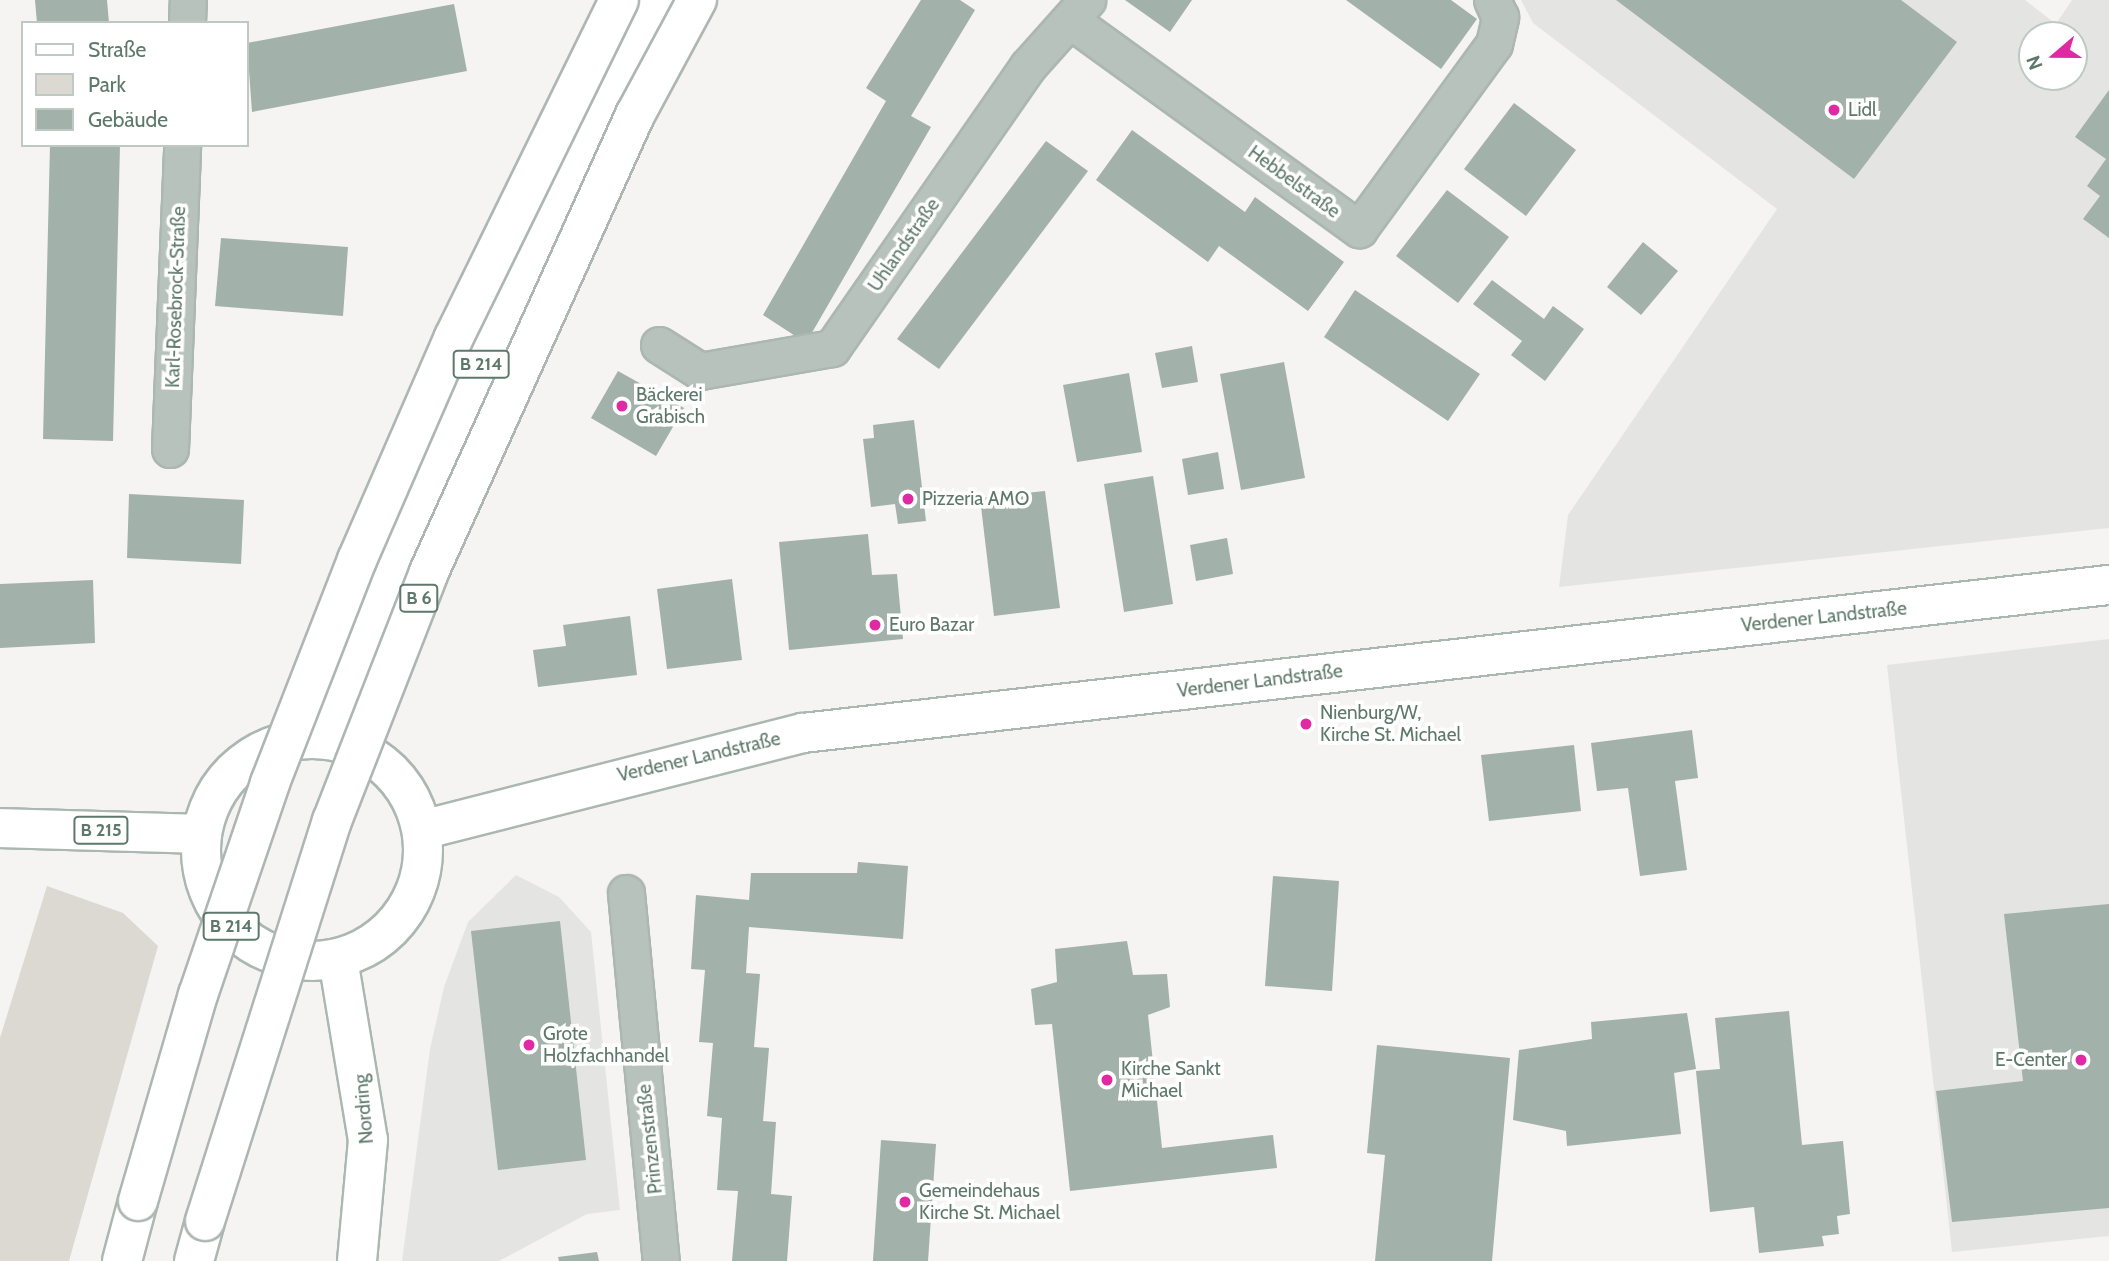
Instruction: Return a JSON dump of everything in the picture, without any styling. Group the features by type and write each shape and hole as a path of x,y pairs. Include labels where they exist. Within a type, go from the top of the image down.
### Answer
{"main road":[{"path":"122,1261 198,995 266,795 358,560 454,337 619,0"},
{"name":"B 214","path":"325,737 523,266 658,0"},
{"name":"B 6","path":"194,1261 319,860 429,572 635,115 697,0"},
{"name":"Verdener Landstraße","path":"422,830 803,733 2109,585"},
{"name":"B 214","path":"325,737 369,754 394,774 422,830 423,863 414,896 370,946 338,959 290,959 237,933 214,905 202,871 201,834 212,798 235,768 266,747 325,737"},
{"name":"B 215","path":"0,828 201,834"},
{"name":"Nordring","path":"338,959 368,1140 357,1261"}],"street":[{"path":"187,21 188,0"},
{"name":"Hebbelstraße","path":"1081,11 1359,229 1494,44 1500,17 1492,0"},
{"name":"Uhlandstraße","path":"659,345 701,371 832,348 1028,66 1081,11"},
{"name":"Karl-Rosebrock-Straße","path":"170,449 182,147"},
{"name":"Prinzenstraße","path":"626,892 662,1261"}],"shaded area":[{"path":"1521,0 2025,0 2052,21 2018,21 2018,91 2088,91 2088,21 2058,21 2072,0 2109,0 2109,528 1559,587 1568,515 1777,209 1533,23"},
{"path":"2109,639 2109,1236 1952,1252 1887,665"},
{"path":"516,875 559,897 591,932 620,1210 587,1214 499,1261 402,1261 430,1049 444,987 468,922"}],"green space":[{"path":"47,886 123,913 158,946 69,1261 0,1261 0,1038"}],"building":[{"path":"35,0 107,0 109,21 37,21"},
{"path":"921,0 960,0 975,10 911,116 931,127 806,343 763,315 886,101 866,88"},
{"path":"1125,0 1192,0 1170,32"},
{"path":"1346,0 1451,0 1477,19 1441,69"},
{"name":"Lidl","path":"1616,0 1901,0 1957,42 1854,179"},
{"path":"454,4 467,71 252,112 248,43"},
{"path":"2109,90 2109,238 2083,219 2100,196 2087,186 2106,159 2075,137"},
{"path":"1514,103 1576,150 1526,216 1464,169"},
{"path":"1132,130 1245,212 1255,197 1344,262 1308,311 1219,246 1208,262 1096,180"},
{"path":"1046,141 1088,171 939,369 897,339"},
{"path":"50,147 120,147 113,441 43,439"},
{"path":"1447,190 1509,237 1458,303 1396,256"},
{"path":"221,238 348,247 343,316 215,306"},
{"path":"1643,242 1678,271 1641,315 1607,287"},
{"path":"1492,280 1544,319 1553,306 1584,329 1545,381 1511,355 1522,341 1473,304"},
{"path":"1355,290 1480,374 1448,421 1324,337"},
{"path":"1192,346 1198,382 1162,388 1155,353"},
{"path":"1284,362 1305,478 1241,490 1220,374"},
{"path":"618,371 684,408 656,456 591,418"},
{"path":"1129,373 1142,452 1077,462 1063,385"},
{"path":"914,420 926,521 898,524 895,504 871,507 863,439 874,438 873,425"},
{"path":"1218,452 1224,489 1188,495 1182,459"},
{"path":"1153,476 1173,604 1124,612 1104,484"},
{"path":"1045,491 1060,608 994,616 980,498"},
{"path":"129,494 244,500 241,564 127,558"},
{"path":"868,534 872,575 897,574 903,639 789,650 779,542"},
{"path":"1227,538 1233,574 1196,581 1190,545"},
{"path":"732,579 742,660 667,669 657,589"},
{"path":"93,580 95,643 0,648 0,584"},
{"path":"630,616 637,675 538,687 533,650 566,646 563,625"},
{"path":"1692,730 1698,778 1675,781 1687,870 1640,876 1628,788 1597,791 1591,743"},
{"path":"1574,745 1581,811 1489,821 1481,755"},
{"path":"858,862 908,866 903,939 749,927 746,973 760,974 754,1047 769,1048 763,1121 776,1122 771,1194 792,1196 787,1261 732,1261 738,1191 717,1190 722,1118 707,1116 713,1043 699,1042 705,970 691,969 696,895 749,900 751,873 857,873"},
{"path":"1273,876 1339,881 1332,991 1265,986"},
{"path":"2109,904 2109,1208 1952,1222 1936,1091 2023,1081 2004,914"},
{"name":"Grote Holzfachhandel","path":"560,921 586,1160 498,1170 471,931"},
{"name":"Kirche Sankt Michael","path":"1127,941 1133,975 1167,974 1170,1007 1148,1015 1162,1148 1273,1135 1277,1168 1070,1191 1052,1024 1035,1025 1031,989 1057,982 1055,949"},
{"path":"1789,1011 1802,1145 1843,1141 1850,1214 1837,1216 1839,1234 1822,1236 1824,1246 1759,1253 1754,1207 1710,1212 1696,1071 1720,1069 1715,1018"},
{"path":"1687,1013 1696,1069 1674,1073 1681,1134 1567,1146 1566,1131 1513,1120 1519,1050 1592,1039 1591,1022"},
{"path":"1377,1045 1510,1058 1492,1261 1375,1261 1385,1155 1367,1153"},
{"name":"Gemeindehaus Kirche St. Michael","path":"881,1140 936,1144 928,1261 873,1261"},
{"path":"597,1252 599,1261 559,1261 558,1257"}],"place":[{"name":"Lidl","path":"1834,110"},
{"name":"Bäckerei Grabisch","path":"622,406"},
{"name":"Pizzeria AMO","path":"908,499"},
{"name":"Euro Bazar","path":"875,625"},
{"name":"Nienburg/W, Kirche St. Michael","path":"1306,724"},
{"name":"Grote Holzfachhandel","path":"529,1045"},
{"name":"E-Center","path":"2081,1060"},
{"name":"Kirche Sankt Michael","path":"1107,1080"},
{"name":"Gemeindehaus Kirche St. Michael","path":"905,1202"}]}
